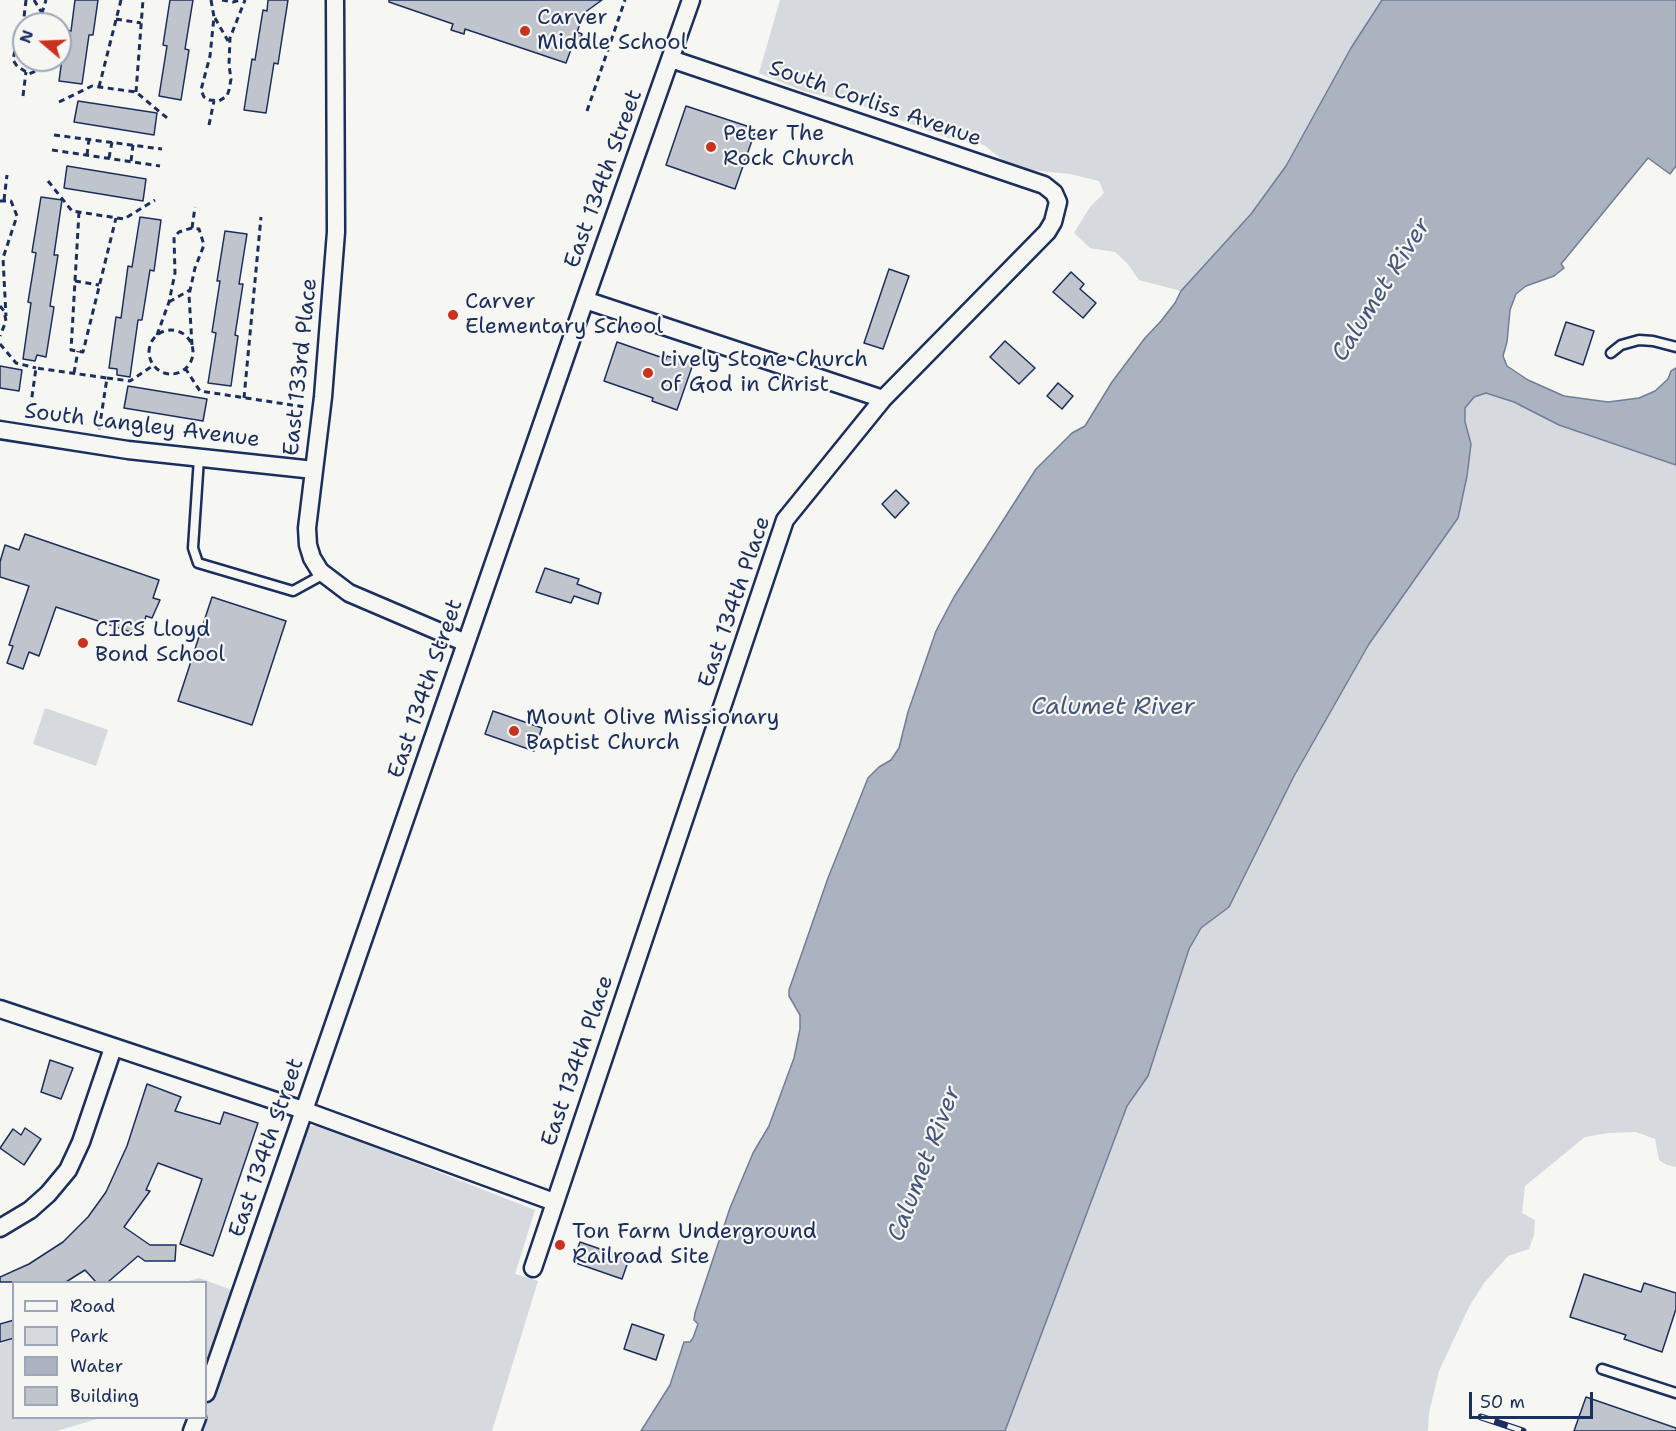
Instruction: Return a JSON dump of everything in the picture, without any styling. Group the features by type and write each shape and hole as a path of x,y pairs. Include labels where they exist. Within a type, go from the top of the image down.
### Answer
{"street":[{"name":"East 133rd Place","path":"335,0 336,232 323,397 307,528 308,545 312,558 324,574 349,593 466,644"},
{"name":"East 134th Street","path":"207,1390 691,0"},
{"name":"South Corliss Avenue","path":"671,59 1044,185 1054,193 1058,202"},
{"name":"East 134th Place","path":"533,1268 785,520 883,399 1047,232 1053,222 1058,202"},
{"path":"585,300 883,399"},
{"name":"South Langley Avenue","path":"0,430 68,442 314,470"},
{"path":"0,1009 303,1110 554,1202"},
{"path":"0,1228 30,1210 48,1194 68,1170 81,1142 113,1048"}],"lane":[{"path":"1611,353 1621,345 1639,340 1676,347"},
{"path":"200,458 193,549 198,563 293,591 324,574"},
{"path":"1602,1369 1676,1393"}],"path":[{"path":"99,87 121,0"},
{"path":"136,92 143,0"},
{"path":"211,0 214,16 210,56 201,90 204,97 214,101 223,100 229,90 231,79 229,43 245,0"},
{"path":"222,0 233,2 240,0"},
{"path":"586,111 625,0"},
{"path":"214,16 229,43"},
{"path":"116,19 141,23"},
{"path":"23,96 26,72 29,74 34,72"},
{"path":"59,102 92,86 136,92 167,118"},
{"path":"209,125 214,101"},
{"path":"54,135 162,149"},
{"path":"87,155 89,139"},
{"path":"109,159 112,142"},
{"path":"131,162 133,145"},
{"path":"52,150 160,166"},
{"path":"0,336 6,327 1,259 16,216 11,201 2,200 7,175"},
{"path":"48,181 72,211 124,219 155,200"},
{"path":"192,228 195,207"},
{"path":"79,212 71,350 83,352 116,218"},
{"path":"244,398 261,217"},
{"path":"192,228 199,230 204,245 190,290 192,358 185,369 169,373 154,365 149,353 169,302 174,273 174,237 179,232 192,228"},
{"path":"75,281 99,285"},
{"path":"169,302 190,290"},
{"path":"0,306 6,316"},
{"path":"157,335 177,330 184,334 192,345"},
{"path":"0,344 16,363 74,374 130,381 154,365"},
{"path":"74,374 78,351"},
{"path":"29,418 36,368"},
{"path":"185,369 200,391 308,407"},
{"path":"99,430 107,378"}],"green space":[{"path":"780,0 1382,0 1351,48 1286,166 1251,214 1181,291 1139,280 1127,263 1115,252 1090,248 1074,233 1090,207 1104,193 1099,181 1070,174 1032,170 1004,161 984,145 948,138 852,102 803,91 759,73"},
{"path":"1486,393 1514,402 1559,425 1676,465 1676,1167 1659,1160 1655,1139 1636,1132 1608,1133 1585,1137 1525,1186 1522,1213 1535,1220 1534,1235 1529,1249 1508,1256 1484,1283 1469,1307 1439,1371 1429,1413 1428,1431 1005,1431 1127,1105 1148,1076 1189,949 1201,928 1229,907 1294,776 1369,644 1458,518 1471,444 1465,422 1465,408 1474,396"},
{"path":"45,708 108,730 96,766 33,744"},
{"path":"310,1126 321,1126 535,1210 515,1274 538,1281 492,1431 198,1431 203,1419 207,1419 207,1405 215,1380 302,1133"},
{"path":"199,1278 232,1290 207,1368 207,1281 188,1281"},
{"path":"12,1339 12,1419 97,1419 57,1431 0,1431 0,1344"}],"water":[{"name":"Calumet River","path":"1382,0 1676,0 1676,166 1670,174 1648,158 1561,264 1564,268 1554,276 1526,286 1516,294 1510,310 1507,342 1503,356 1507,366 1528,380 1564,396 1608,402 1639,398 1655,391 1676,368 1676,465 1559,425 1514,402 1486,393 1474,397 1465,408 1465,422 1471,444 1458,518 1369,644 1294,776 1229,907 1201,928 1189,949 1148,1076 1127,1106 1005,1431 641,1431 670,1385 684,1342 690,1342 693,1338 698,1324 694,1320 695,1313 730,1208 753,1153 769,1126 794,1058 800,1029 800,1015 789,996 789,990 828,878 868,778 879,767 891,760 899,748 908,712 936,631 954,597 1036,469 1072,433 1085,426 1112,382 1175,303 1181,291 1251,214 1286,166 1351,48"}],"building":[{"path":"75,0 98,0 93,35 89,35 82,84 59,81 60,72 72,72 72,23"},
{"path":"170,0 193,0 185,49 189,50 181,100 159,96 167,46 163,45"},
{"path":"268,0 288,0 278,64 274,63 266,113 244,110 252,59 255,60 263,10 267,11"},
{"name":"Carver Middle School","path":"389,0 602,0 584,13 577,32 582,34 578,46 573,44 566,63 465,29 464,34 451,30 453,24 389,2"},
{"path":"78,101 157,113 154,135 74,122"},
{"name":"Peter The Rock Church","path":"686,106 756,129 735,189 666,165"},
{"path":"67,166 146,179 143,201 64,188"},
{"path":"41,197 62,200 54,255 58,255 50,306 54,307 46,357 37,355 35,361 23,359 31,303 28,302 36,253 32,252"},
{"path":"140,217 161,220 154,271 150,270 142,320 138,320 130,377 117,375 117,369 109,368 116,317 121,318 128,266 132,267"},
{"path":"225,231 247,234 239,284 243,284 235,335 238,336 231,386 208,383 216,333 212,332 220,281 217,281"},
{"path":"889,269 909,276 883,349 864,343"},
{"path":"1071,272 1084,284 1080,289 1096,303 1083,318 1053,292"},
{"path":"1566,322 1594,331 1583,365 1555,355"},
{"path":"1005,341 1035,368 1019,384 990,357"},
{"name":"Lively Stone Church of God in Christ","path":"617,342 666,359 667,356 693,364 677,410 652,401 653,398 604,381"},
{"path":"0,366 22,370 19,391 0,388"},
{"path":"1058,383 1073,396 1062,409 1047,396"},
{"path":"128,386 207,399 203,421 124,408"},
{"path":"896,490 909,503 895,518 882,504"},
{"path":"25,534 159,580 153,598 160,600 152,618 146,616 140,635 56,607 39,656 29,652 23,669 7,663 13,646 9,645 29,586 0,577 0,562 5,545 19,550"},
{"path":"545,568 579,579 577,584 601,593 598,604 574,596 571,603 536,592"},
{"path":"212,597 286,621 252,725 178,701"},
{"name":"Mount Olive Missionary Baptist Church","path":"493,711 542,728 534,751 485,734"},
{"path":"50,1060 73,1068 61,1099 41,1092"},
{"path":"147,1084 181,1097 175,1111 220,1124 224,1112 258,1123 213,1256 180,1244 202,1179 158,1163 146,1190 150,1191 124,1227 150,1245 176,1245 175,1261 145,1261 138,1256 109,1281 95,1281 85,1270 68,1281 0,1282 0,1277 29,1264 63,1242 88,1217 106,1192 127,1146"},
{"path":"25,1128 41,1139 24,1165 0,1148 13,1129 21,1135"},
{"path":"580,1242 629,1259 622,1279 573,1262"},
{"path":"1584,1274 1641,1292 1644,1283 1676,1293 1676,1309 1662,1352 1624,1339 1626,1335 1570,1317"},
{"path":"12,1321 12,1339 0,1342 0,1324"},
{"path":"632,1324 664,1335 656,1360 624,1349"},
{"path":"1586,1397 1676,1428 1676,1431 1574,1431"}],"railway":[{"path":"1481,1417 1523,1431"}],"place":[{"name":"Carver Middle School","path":"525,31"},
{"name":"Peter The Rock Church","path":"711,147"},
{"name":"Carver Elementary School","path":"453,315"},
{"name":"Lively Stone Church of God in Christ","path":"648,373"},
{"name":"CICS Lloyd Bond School","path":"83,643"},
{"name":"Mount Olive Missionary Baptist Church","path":"514,731"},
{"name":"Ton Farm Underground Railroad Site","path":"560,1245"}]}
